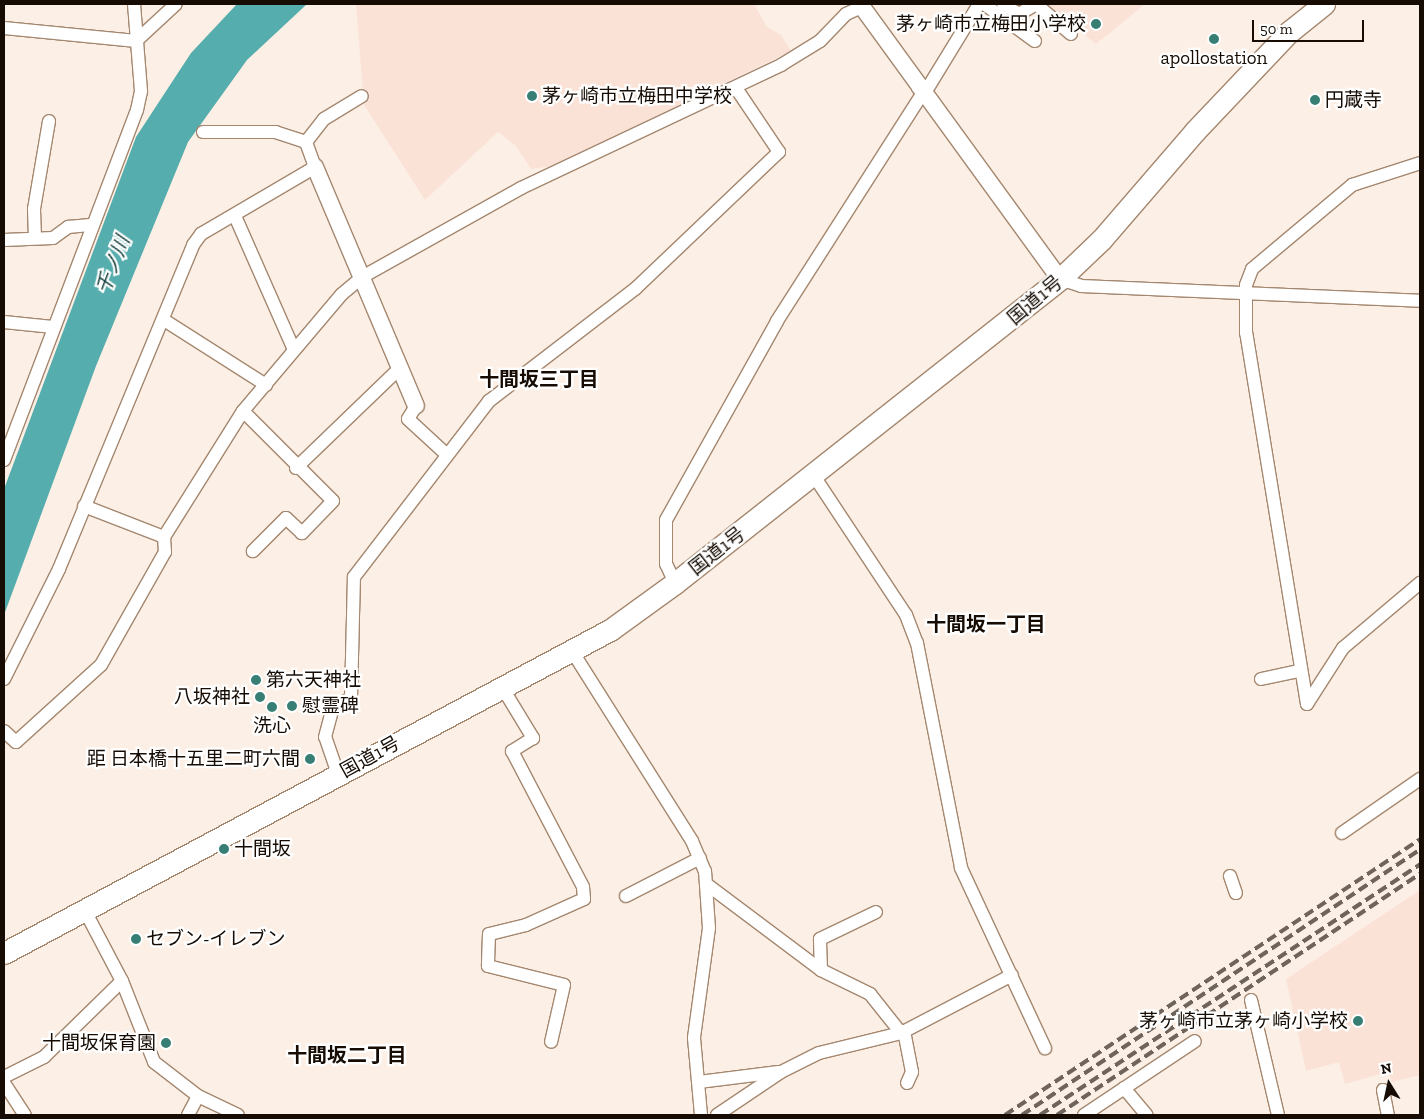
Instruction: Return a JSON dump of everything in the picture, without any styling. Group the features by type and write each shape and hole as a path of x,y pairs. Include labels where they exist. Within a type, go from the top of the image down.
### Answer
{"highway":[{"name":"国道1号","path":"4,953 572,651 675,583 814,476 1060,280 1101,240 1195,130 1289,32 1324,4"}],"street":[{"path":"4,460 9,430 53,327 90,225 137,110 141,91 134,4"},
{"path":"4,28 136,41 176,4"},
{"path":"675,583 666,564 666,520 777,320 920,91 929,86 979,4"},
{"path":"984,4 1035,41"},
{"path":"1003,4 1019,14 1036,4 1070,34"},
{"path":"4,731 16,742 101,665 165,552 164,536 243,411 294,350 362,277 521,188 736,88 820,41 846,14 861,6 920,91 1060,280 1081,286 1420,301"},
{"path":"338,774 325,737 333,708 351,698 354,577 488,401 635,290 779,152 736,88"},
{"path":"306,142 324,118 362,96"},
{"path":"35,238 34,208 49,121"},
{"path":"203,132 276,132 306,142"},
{"path":"306,142 315,168 416,406 408,420 447,454"},
{"path":"1420,163 1352,186 1252,269 1245,293 1246,333 1299,671 1307,704 1343,648 1420,583"},
{"path":"4,679 59,569 164,320 193,245 201,234 315,168"},
{"path":"235,216 294,350"},
{"path":"4,240 53,238 68,227 90,225"},
{"path":"164,320 266,385"},
{"path":"4,322 53,327"},
{"path":"296,468 400,368"},
{"path":"243,411 277,442 296,468 333,501 302,533 286,518 253,551"},
{"path":"814,476 909,622 917,643 961,868 1045,1048"},
{"path":"84,506 164,536"},
{"path":"572,651 700,858 709,886 709,928 694,1038 701,1115"},
{"path":"1261,679 1299,671"},
{"path":"502,687 533,738 512,751 582,887 584,899 526,924 489,934 488,966 564,985 551,1042"},
{"path":"1342,833 1420,779"},
{"path":"626,896 700,858"},
{"path":"1230,876 1236,893"},
{"path":"709,886 821,970 870,994 903,1032 912,1072 907,1083"},
{"path":"84,909 122,982 154,1062 198,1096 238,1115"},
{"path":"821,970 820,939 876,912"},
{"path":"717,1115 781,1072 819,1053 903,1032 1012,975"},
{"path":"4,1077 44,1057 122,982"},
{"path":"1251,1000 1278,1115"},
{"path":"1084,1115 1195,1041"},
{"path":"699,1082 781,1072"},
{"path":"4,1083 25,1115"},
{"path":"1124,1088 1146,1115"},
{"path":"1384,1090 1388,1115"},
{"path":"188,1115 198,1096"}],"shaded area":[{"name":"茅ヶ崎市立梅田中学校","path":"356,4 754,4 767,27 781,35 791,51 552,166 531,169 516,146 498,132 425,200 364,105"},
{"name":"茅ヶ崎市立梅田小学校","path":"1046,4 1145,4 1096,44"},
{"name":"茅ヶ崎市立茅ヶ崎小学校","path":"1420,890 1420,1075 1392,1082 1388,1072 1345,1084 1339,1062 1306,1071 1286,979"}],"water":[{"name":"千ノ川","path":"237,4 307,4 247,60 188,142 96,366 4,615 4,489 136,137 191,53"}],"railway":[{"path":"1005,1115 1420,839"},
{"path":"1022,1115 1420,850"},
{"path":"1040,1115 1420,864"},
{"path":"1057,1115 1420,874"}],"place":[{"name":"茅ヶ崎市立梅田小学校","path":"1096,24"},
{"name":"apollostation","path":"1214,39"},
{"name":"茅ヶ崎市立梅田中学校","path":"532,96"},
{"name":"円蔵寺","path":"1315,100"},
{"name":"第六天神社","path":"256,680"},
{"name":"八坂神社","path":"260,697"},
{"name":"慰霊碑","path":"292,706"},
{"name":"洗心","path":"272,707"},
{"name":"距 日本橋十五里二町六間","path":"310,759"},
{"name":"十間坂","path":"224,849"},
{"name":"セブン-イレブン","path":"136,939"},
{"name":"茅ヶ崎市立茅ヶ崎小学校","path":"1358,1021"},
{"name":"十間坂保育園","path":"166,1043"}],"district":[{"name":"十間坂三丁目","path":"539,379"},
{"name":"十間坂一丁目","path":"986,624"},
{"name":"十間坂二丁目","path":"347,1055"}]}
